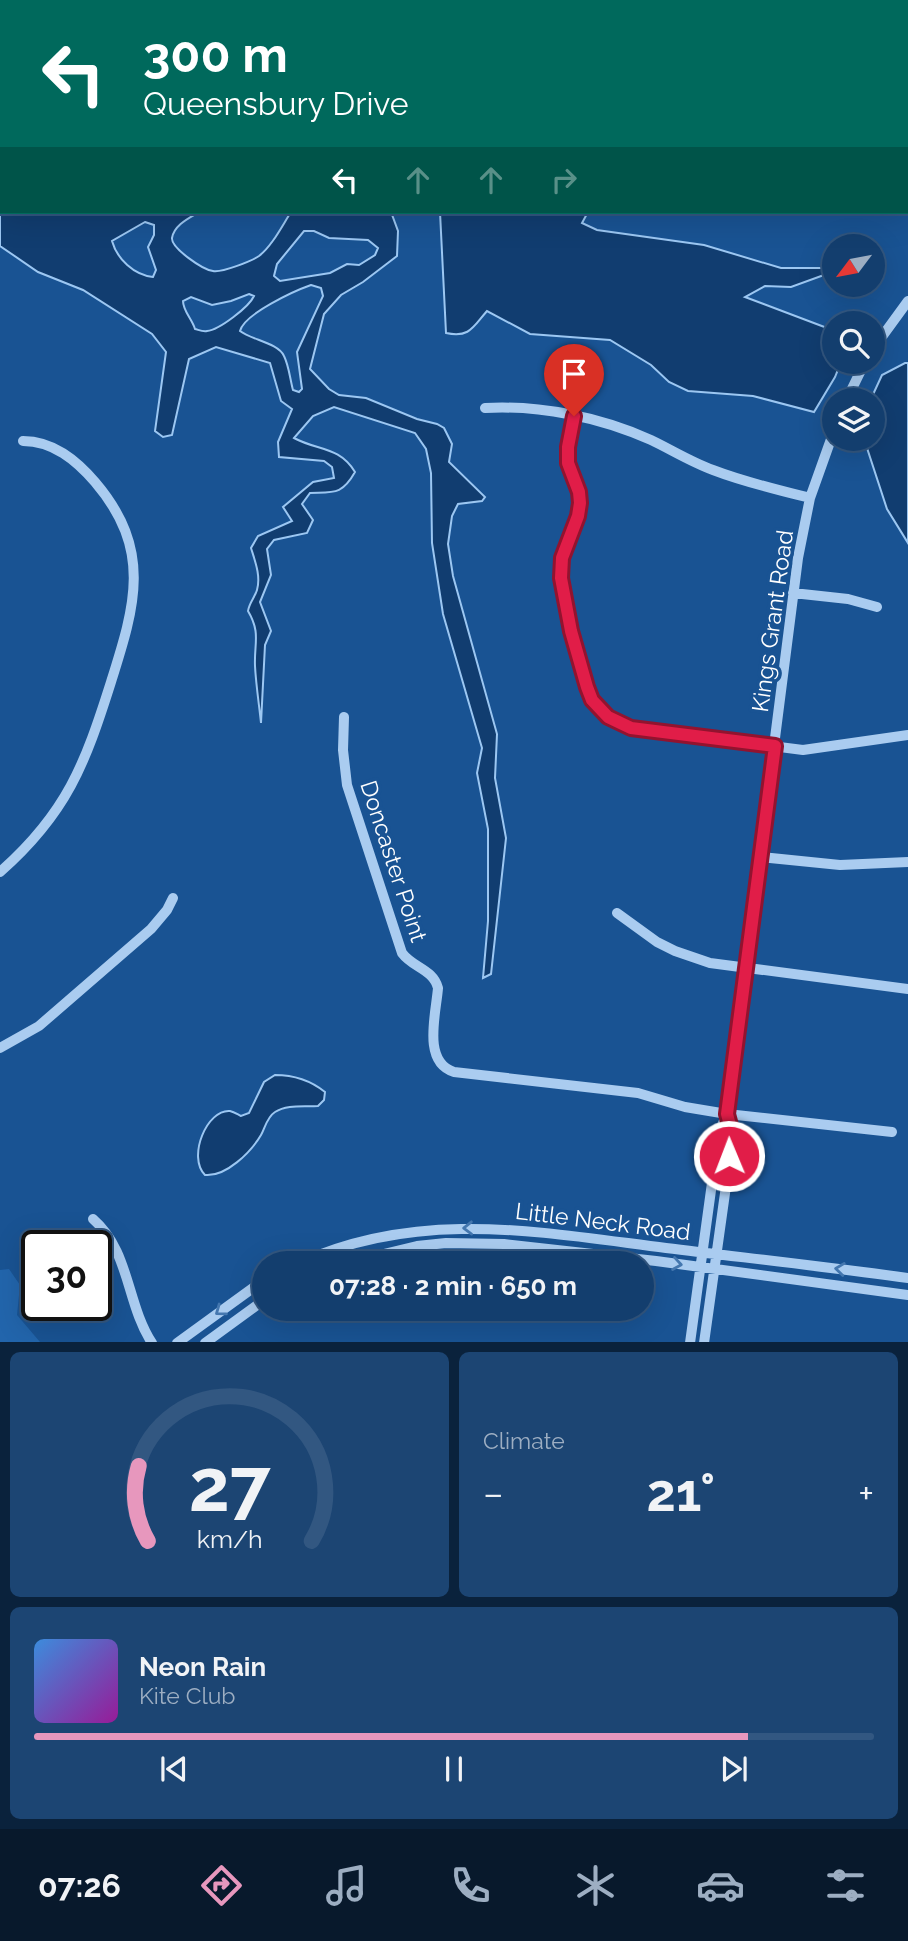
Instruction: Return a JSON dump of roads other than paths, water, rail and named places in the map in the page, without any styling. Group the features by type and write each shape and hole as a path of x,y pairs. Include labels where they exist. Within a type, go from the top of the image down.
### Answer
{"street":[{"path":"885,333 908,301"},
{"path":"485,408 511,407 574,416 650,440 716,472 810,498"},
{"path":"574,416 568,463 579,492 580,503 578,516 562,558 561,578 571,631 587,687 592,700 608,717 631,728 815,750 908,735"},
{"path":"0,872 33,840 58,810 83,765 130,624 134,591 132,558 127,537 122,523 100,489 72,460 55,448 36,441 23,441"},
{"name":"Kings Grant Road","path":"690,1342 719,1132 727,1114 801,537 810,498 827,451"},
{"path":"793,593 848,599 877,607"},
{"name":"Doncaster Point","path":"344,717 343,750 348,785 402,953 408,960 430,973 436,982 433,1046 436,1059 441,1065 454,1072 638,1093 685,1107 727,1114"},
{"path":"761,857 840,865 908,862"},
{"path":"0,1048 24,1037 50,1018 151,929 173,898"},
{"path":"617,913 643,933 675,951 710,962 908,989"},
{"path":"727,1114 892,1132"},
{"name":"Kings Grant Road","path":"704,1342 732,1133 727,1114"},
{"path":"93,1219 115,1246 132,1304 152,1342"},
{"name":"Little Neck Road","path":"329,1251 380,1236 448,1228 538,1231 908,1278"},
{"name":"Little Neck Road","path":"396,1251 417,1246 475,1242 564,1251"},
{"name":"Little Neck Road","path":"654,1261 908,1295"},
{"path":"177,1342 252,1289"},
{"path":"205,1342 252,1309"}]}
